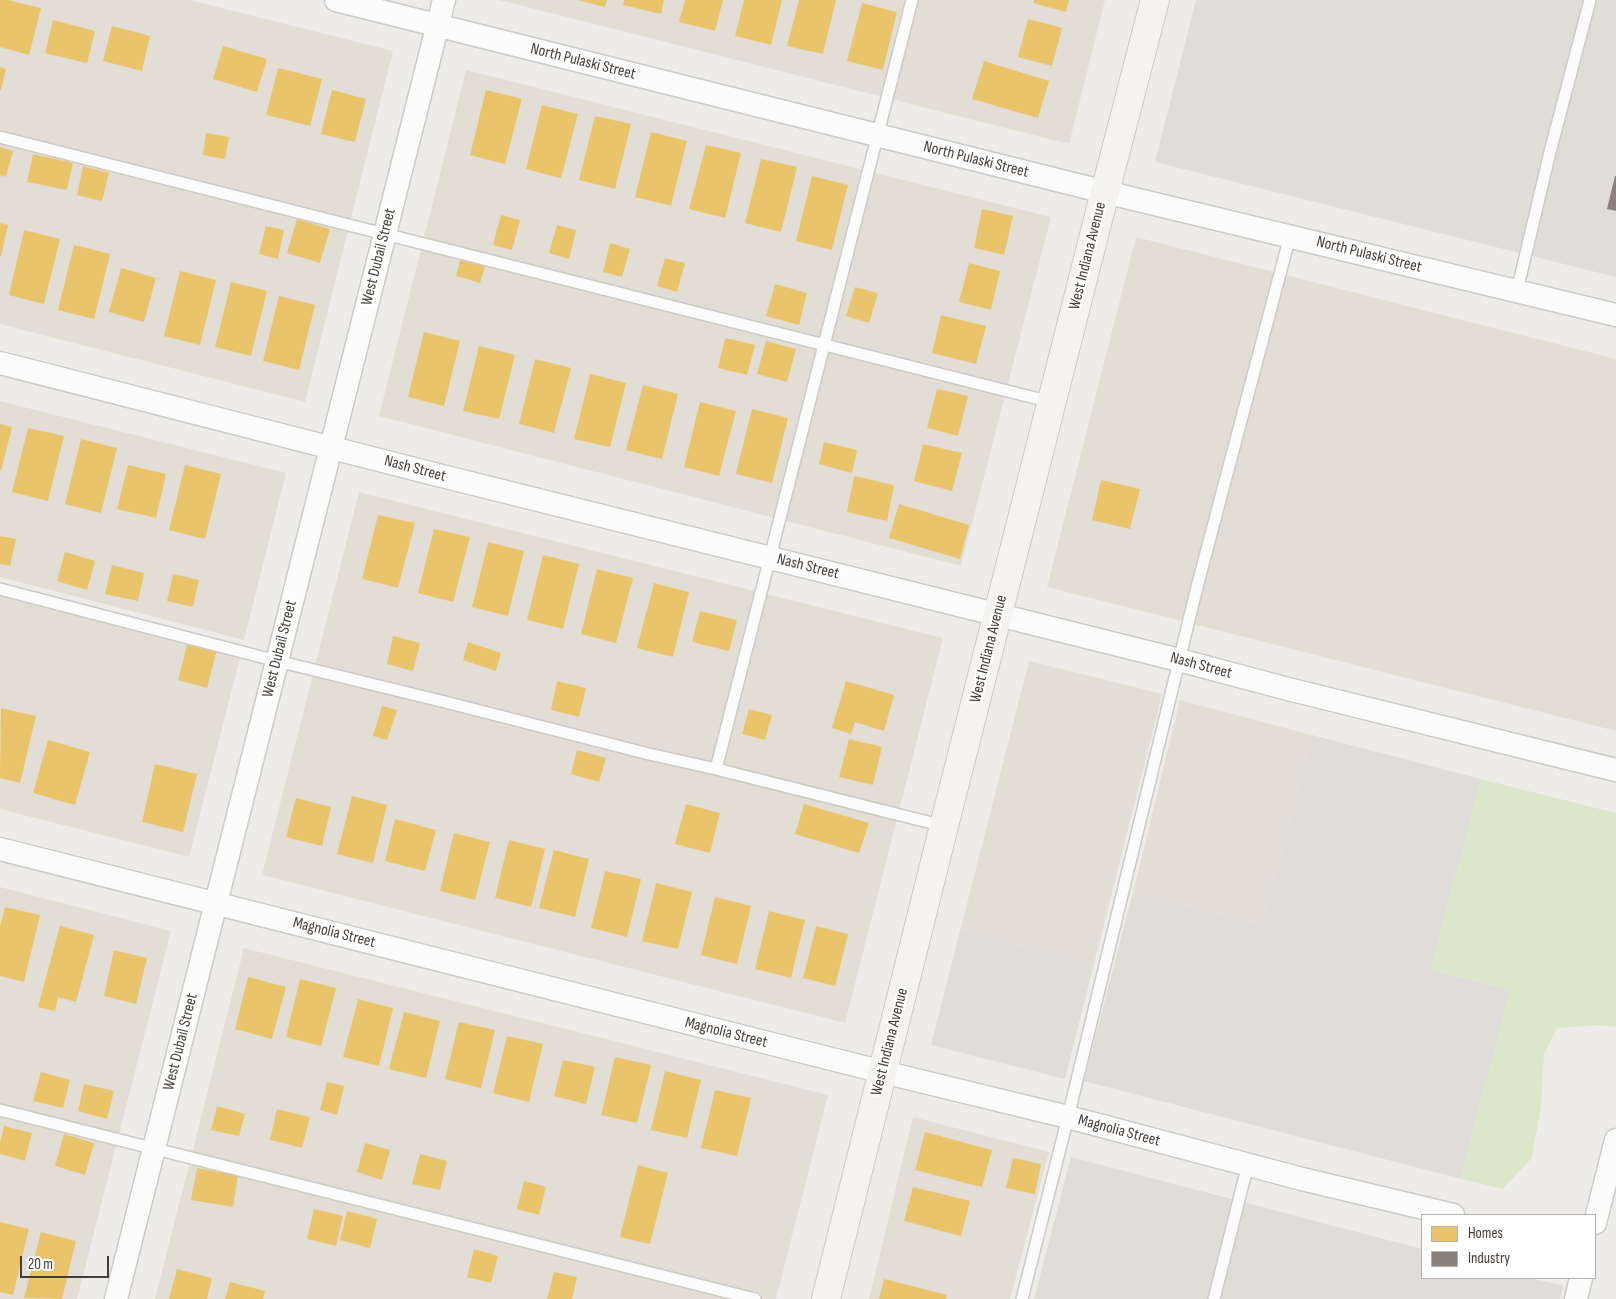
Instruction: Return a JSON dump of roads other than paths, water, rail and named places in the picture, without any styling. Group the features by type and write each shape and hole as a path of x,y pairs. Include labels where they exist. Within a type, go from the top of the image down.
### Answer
{"street":[{"name":"North Pulaski Street","path":"336,0 1105,192 1616,316"},
{"name":"West Dubail Street","path":"116,1299 444,0"},
{"name":"West Indiana Avenue","path":"826,1299 1051,402 1155,0"},
{"name":"Nash Street","path":"0,363 426,472 1616,770"},
{"name":"Magnolia Street","path":"0,849 1068,1118 1302,1179 1449,1214"},
{"path":"1596,1220 1616,1140"},
{"path":"1576,1299 1581,1279"}],"lane":[{"path":"716,769 912,0"},
{"path":"1517,291 1550,152 1590,0"},
{"path":"0,137 1051,402"},
{"path":"1022,1299 1068,1118 1196,587 1290,236"},
{"path":"0,589 277,661 944,826"},
{"path":"0,1110 755,1299"},
{"path":"1214,1299 1248,1164"}]}
